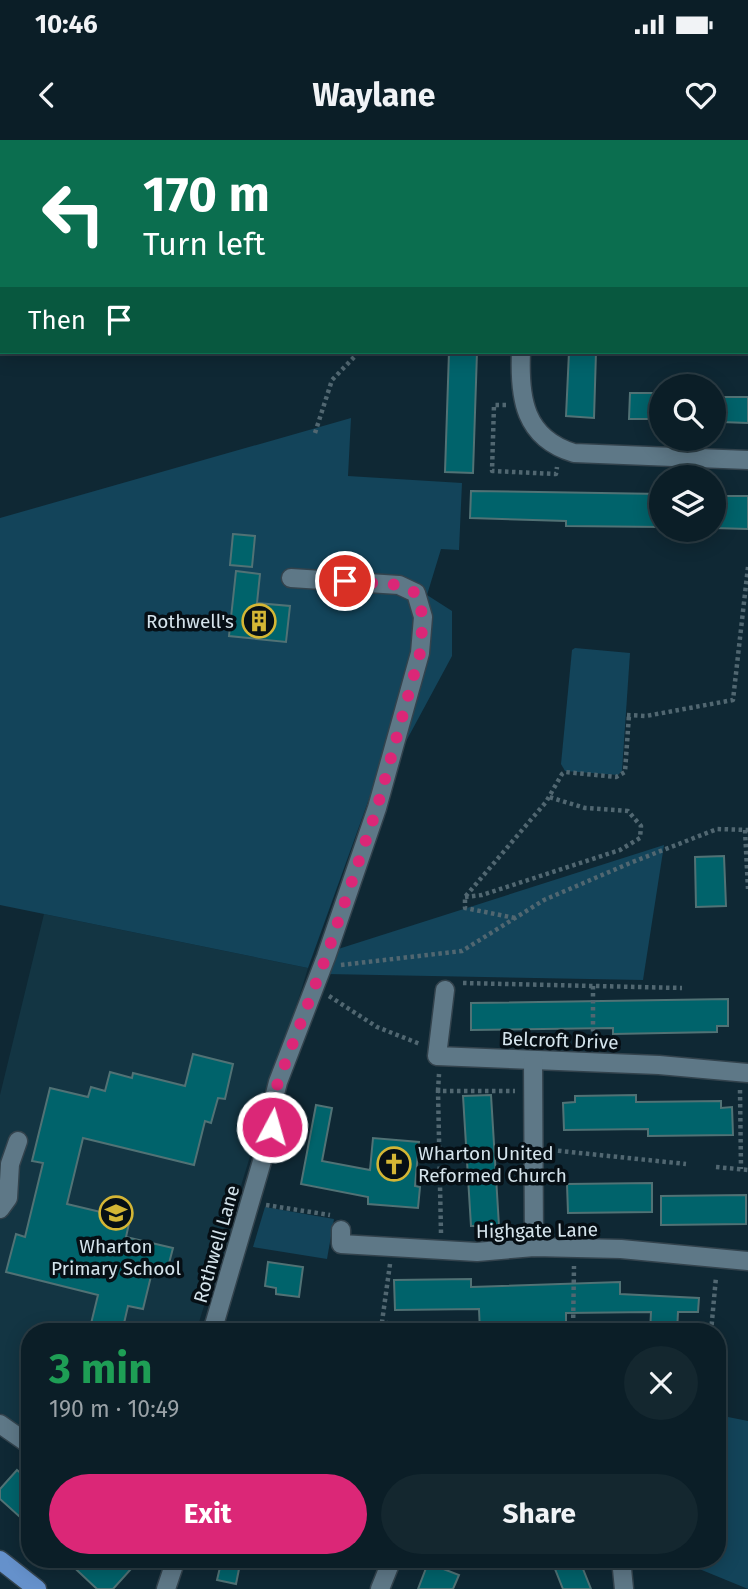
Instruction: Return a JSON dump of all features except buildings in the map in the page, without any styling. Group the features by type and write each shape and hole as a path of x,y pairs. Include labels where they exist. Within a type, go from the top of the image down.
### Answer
{"main road":[{"path":"0,1560 37,1589"}],"street":[{"path":"521,354 524,404 537,430 559,448 574,453 748,460"},
{"name":"Rothwell Lane","path":"215,1323 272,1127 272,1106 278,1082 377,808 420,653 423,617 416,593 399,585 291,578"},
{"path":"438,1049 445,990"},
{"name":"Belcroft Drive","path":"438,1049 437,1056 659,1065 744,1073"},
{"path":"533,1060 534,1247"},
{"path":"0,1209 8,1198 10,1164 18,1141"},
{"name":"Highgate Lane","path":"341,1230 341,1244 392,1249 442,1252 492,1252 534,1247 621,1249 748,1261"},
{"path":"0,1424 21,1439"},
{"path":"166,1589 173,1568"},
{"path":"380,1589 388,1568"},
{"path":"622,1568 624,1589"}],"path":[{"path":"315,433 332,380 357,354"},
{"path":"524,404 494,405 492,471 556,474 559,448"},
{"path":"515,918 465,908 465,897 549,797 565,772 616,777 625,772 628,715 646,716 733,700 748,567"},
{"path":"465,897 482,895 620,850 640,838 639,822 628,811 585,808 549,797"},
{"path":"323,963 335,966 462,951 544,900 717,829 747,830 748,889"},
{"path":"445,990 467,981 682,988"},
{"path":"313,986 386,1031 438,1049"},
{"path":"593,986 593,1063"},
{"path":"741,1169 744,1073"},
{"path":"442,1252 438,1091 533,1091"},
{"path":"533,1148 686,1164"},
{"path":"716,1167 748,1170"},
{"path":"250,1202 342,1217 341,1230"},
{"path":"573,1323 574,1248"},
{"path":"387,1323 382,1322 392,1249"},
{"path":"712,1323 718,1258"}],"shaded area":[{"path":"351,418 348,476 462,483 459,550 441,549 427,595 452,611 452,656 397,758 378,774 308,968 0,905 0,518"},
{"path":"575,648 630,653 622,771 618,775 565,771 561,764 572,650"},
{"path":"664,845 643,980 326,974 335,950"},
{"name":"Wharton Primary School","path":"44,914 308,968 199,1323 21,1323 21,1428 0,1413 0,1095"},
{"path":"265,1207 334,1219 327,1259 253,1247"},
{"path":"726,1417 748,1421 748,1589 697,1568 726,1568"}],"place":[{"name":"Rothwell's","path":"259,621"},
{"name":"Wharton United Reformed Church","path":"394,1164"},
{"name":"Wharton Primary School","path":"116,1213"}],"route":[{"path":"272,1127 272,1106 278,1082 317,974 326,957 377,808 420,653 423,617 416,593 399,585 345,581"}]}
